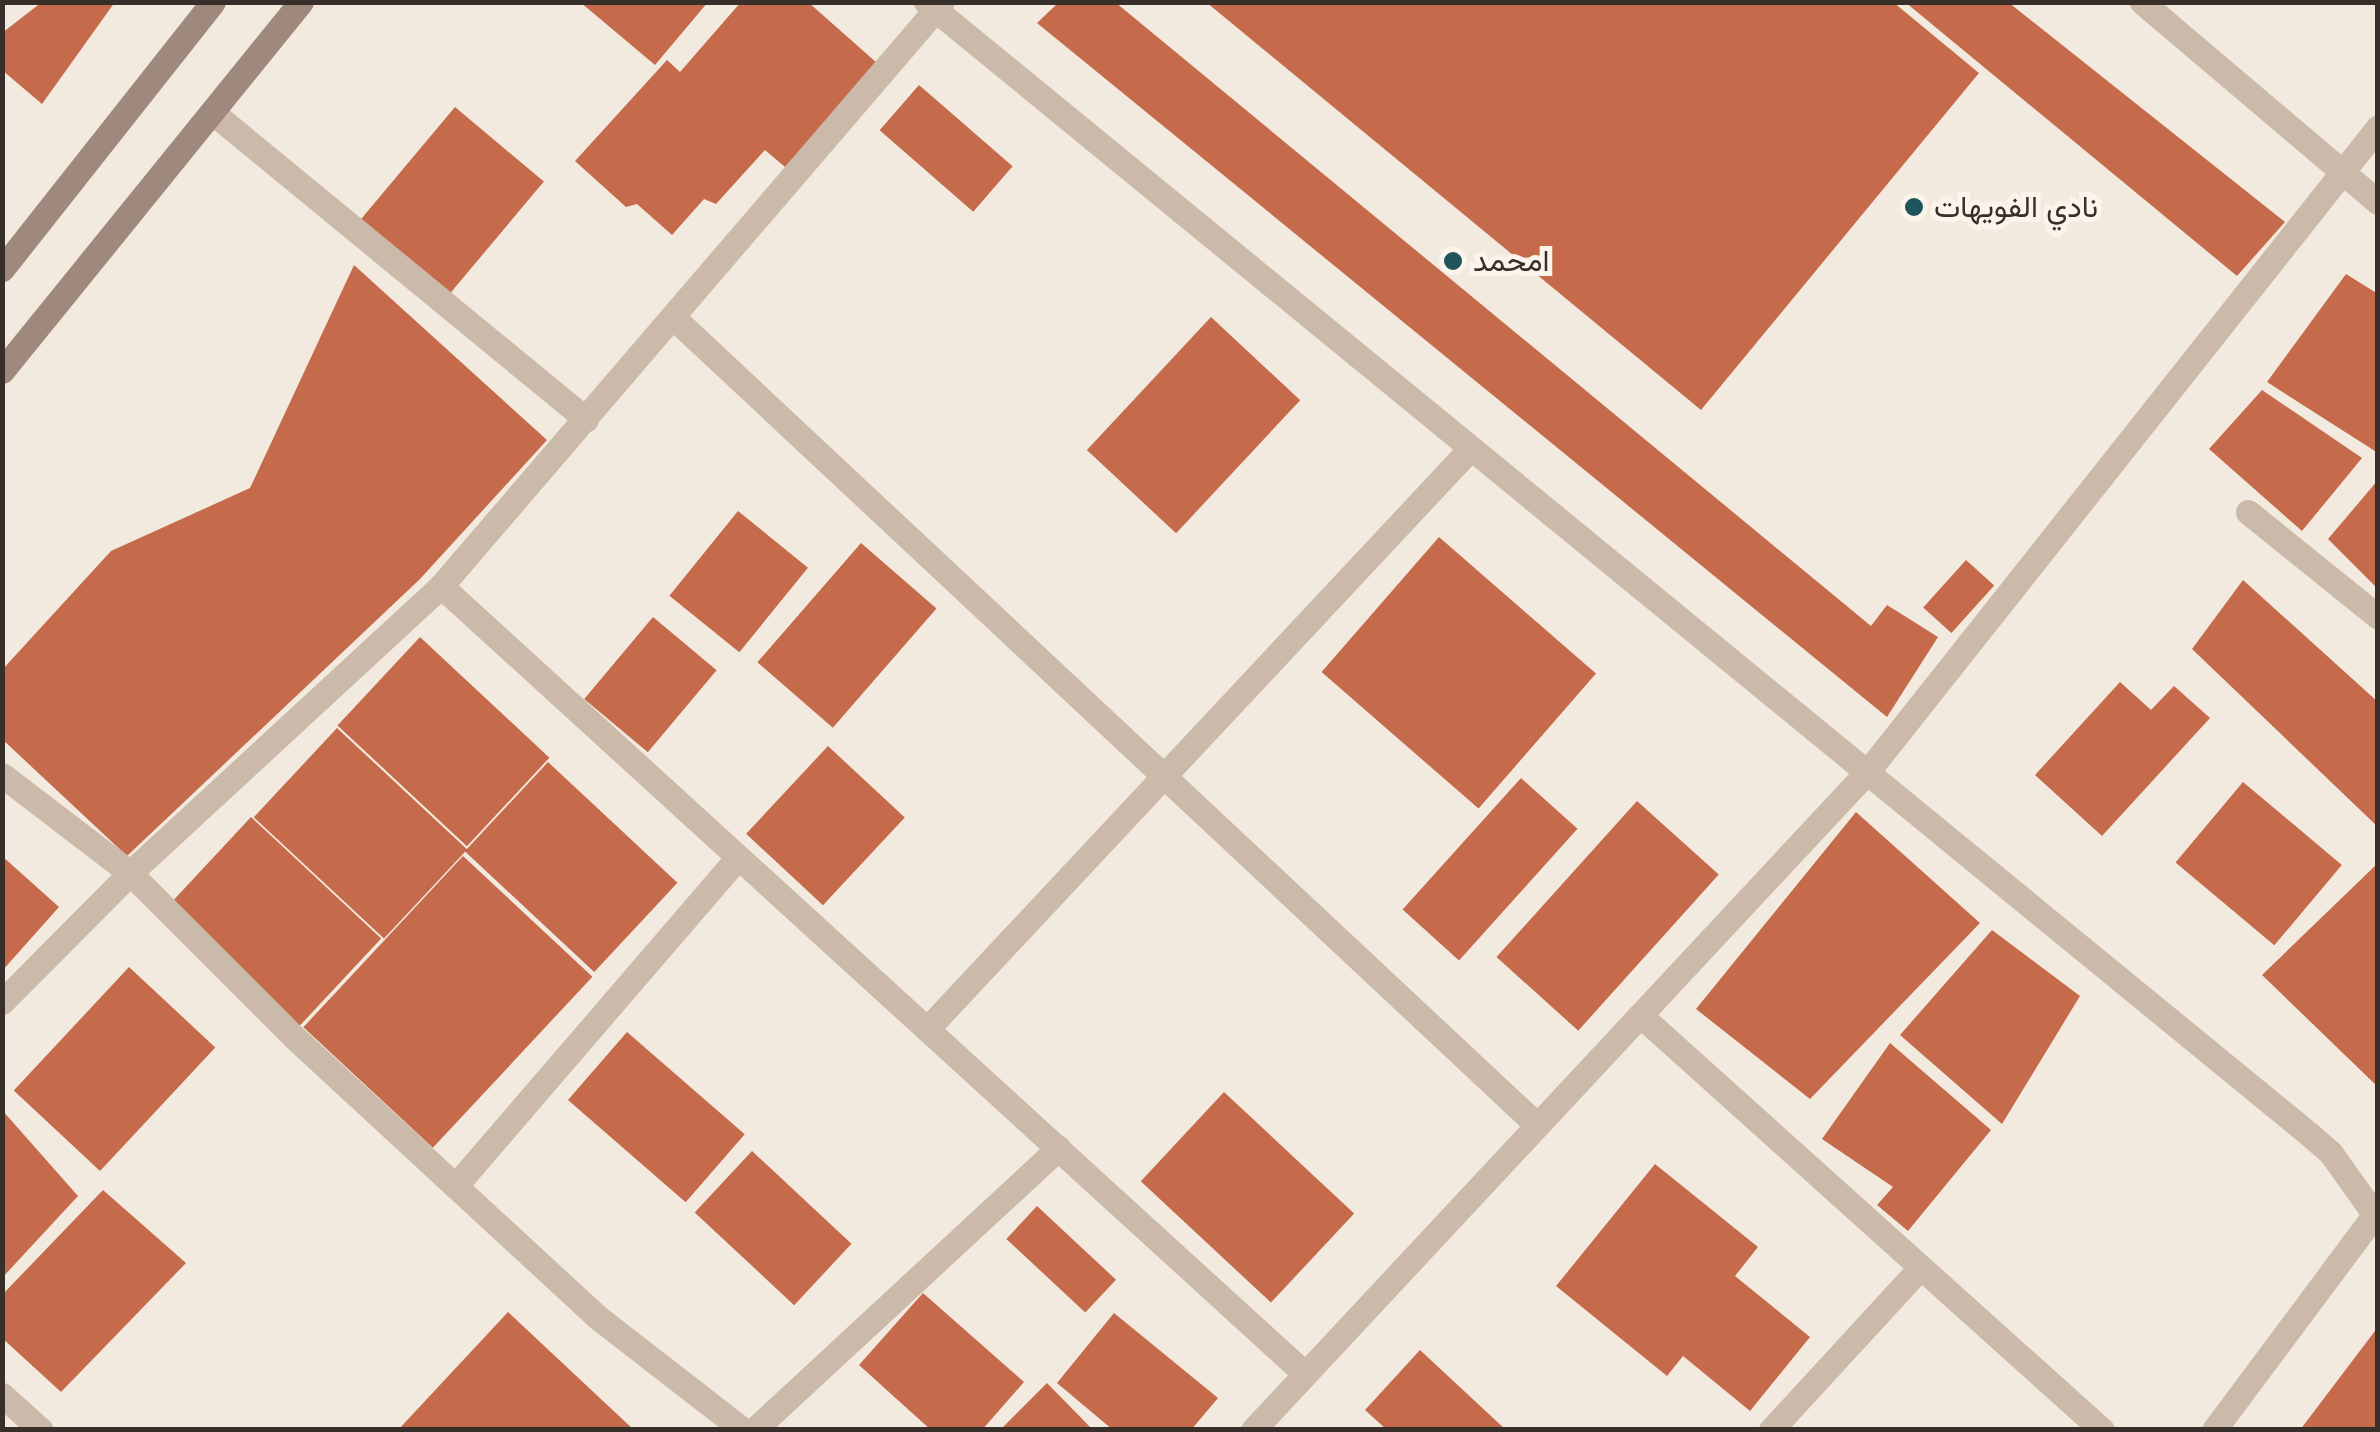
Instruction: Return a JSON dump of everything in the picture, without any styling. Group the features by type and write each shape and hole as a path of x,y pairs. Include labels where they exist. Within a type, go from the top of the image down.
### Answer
{"main road":[{"path":"2,269 213,2"},
{"path":"2,371 301,2"}],"street":[{"path":"2142,2 2378,202"},
{"path":"2,1002 130,874 441,586 674,318 934,5 1470,450 2320,1142 2376,1215 2214,1430"},
{"path":"212,112 586,419"},
{"path":"1254,1430 1303,1372 1868,772 2378,127"},
{"path":"674,318 1536,1124"},
{"path":"926,1028 1470,450"},
{"path":"2248,512 2378,617"},
{"path":"441,586 1303,1372"},
{"path":"2,775 130,874 295,1038 596,1316 743,1430"},
{"path":"456,1184 738,857"},
{"path":"1640,1015 2102,1430"},
{"path":"754,1430 1058,1148"},
{"path":"1771,1430 1919,1269"},
{"path":"2,1395 41,1430"}],"building":[{"path":"42,2 115,2 42,104 2,70 2,33"},
{"path":"580,2 708,2 655,65"},
{"path":"741,2 808,2 877,63 785,167 765,150 716,204 704,199 672,235 637,204 626,207 575,161 667,60 680,72"},
{"path":"1059,2 1115,2 1871,626 1887,605 1938,637 1887,717 1037,23"},
{"path":"1206,2 1893,2 1979,73 1701,410"},
{"path":"1905,2 2008,2 2285,222 2237,276"},
{"path":"919,85 1013,166 973,212 880,130"},
{"path":"455,107 544,182 448,296 359,221"},
{"path":"354,265 547,440 420,579 127,856 2,739 2,670 111,551 250,488"},
{"path":"2346,274 2378,294 2378,453 2267,382"},
{"path":"1211,317 1300,400 1176,533 1087,450"},
{"path":"2262,390 2362,458 2302,531 2209,449"},
{"path":"2378,480 2378,589 2328,539"},
{"path":"738,511 808,568 739,652 669,596"},
{"path":"1439,537 1596,673 1479,809 1322,672"},
{"path":"861,543 936,609 833,728 757,662"},
{"path":"1966,560 1994,585 1951,633 1923,608"},
{"path":"2243,580 2378,702 2378,827 2192,649"},
{"path":"653,617 717,670 648,752 584,699"},
{"path":"420,637 549,758 467,846 337,725"},
{"path":"2120,682 2151,710 2174,686 2210,718 2102,836 2035,775"},
{"path":"337,728 467,849 384,939 254,817"},
{"path":"828,746 905,818 823,905 746,834"},
{"path":"548,762 677,883 594,972 465,851"},
{"path":"1521,778 1577,829 1459,960 1403,910"},
{"path":"2243,782 2342,865 2274,945 2176,862"},
{"path":"1637,801 1719,875 1578,1031 1496,957"},
{"path":"1856,812 1980,923 1810,1099 1696,1009"},
{"path":"251,817 381,938 298,1028 168,906"},
{"path":"2,856 59,907 2,971"},
{"path":"463,856 592,977 433,1148 303,1027"},
{"path":"2378,863 2376,1000 2378,1087 2262,975"},
{"path":"1992,930 2080,996 2002,1124 1900,1035"},
{"path":"129,967 215,1047 100,1171 14,1091"},
{"path":"627,1032 745,1134 686,1202 568,1100"},
{"path":"1890,1043 1991,1130 1908,1231 1877,1205 1893,1187 1822,1139"},
{"path":"1224,1092 1354,1213 1271,1303 1141,1181"},
{"path":"2,1110 78,1196 2,1278"},
{"path":"752,1151 851,1244 794,1305 695,1212"},
{"path":"1655,1164 1758,1247 1735,1276 1810,1337 1750,1411 1683,1356 1667,1376 1556,1286"},
{"path":"103,1190 186,1263 61,1392 2,1338 2,1295"},
{"path":"1037,1206 1116,1280 1085,1313 1006,1239"},
{"path":"923,1293 1024,1382 982,1430 931,1430 859,1365"},
{"path":"508,1312 634,1430 398,1430"},
{"path":"1114,1313 1218,1398 1191,1430 1113,1430 1057,1383"},
{"path":"2378,1327 2378,1430 2300,1430"},
{"path":"1420,1350 1506,1430 1387,1430 1365,1410"},
{"path":"1047,1383 1093,1430 1000,1430"}],"place":[{"name":"نادي الفويهات","path":"1914,207"},
{"name":"امحمد","path":"1453,261"}]}
